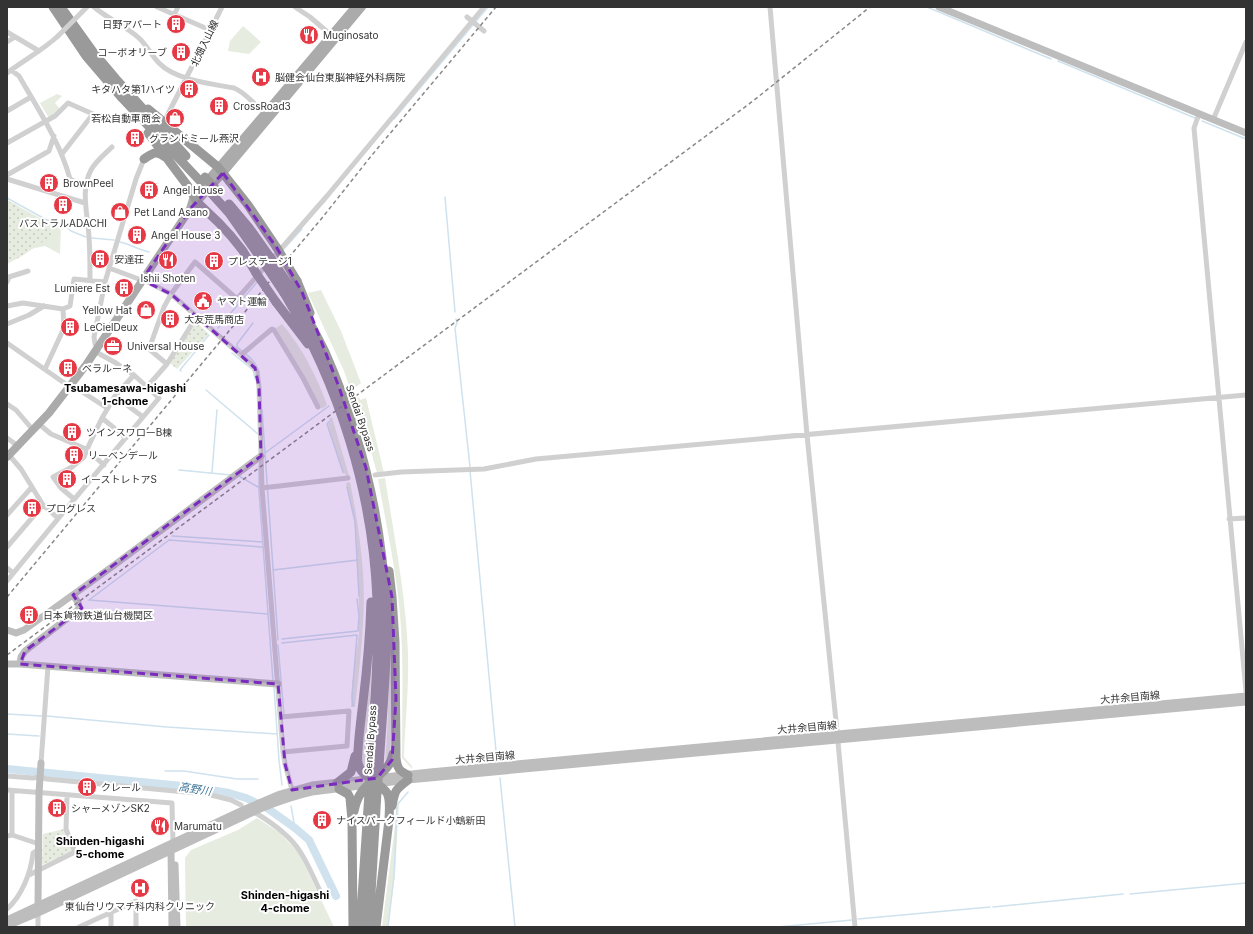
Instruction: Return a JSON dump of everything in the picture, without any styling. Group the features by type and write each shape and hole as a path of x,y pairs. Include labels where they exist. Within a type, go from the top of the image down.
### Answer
{"highway":[{"name":"Sendai Bypass","path":"53,7 86,56 125,95 213,191 229,214 267,260 293,283 320,353 352,421 372,494 375,536 386,609 386,639 360,927"},
{"name":"Sendai Bypass","path":"61,7 125,95"},
{"path":"125,95 164,122 221,170 248,205 277,248 293,283"},
{"path":"125,95 153,140 195,199 219,223 243,251 276,302 320,353"},
{"path":"144,159 153,140"},
{"path":"144,159 155,153 160,153 166,158"},
{"name":"Sendai Bypass","path":"267,260 284,293 320,353"},
{"path":"353,927 352,820 350,798 348,794 338,786 351,772 354,764 359,735 364,701 370,629 371,597 369,569 375,536"},
{"path":"375,536 388,567 395,642 395,747 398,768 408,778 394,792 389,820 376,927"},
{"path":"359,735 358,763 362,771 373,785 387,793 389,798 389,820"},
{"path":"352,820 357,799 373,785 389,766 395,747"},
{"name":"Sendai Bypass","path":"369,927 373,785"}],"main road":[{"path":"269,114 355,7"},
{"path":"8,456 36,427 70,387 97,350 190,209 195,199 362,7"}],"street":[{"path":"9,72 51,43 87,7"},
{"path":"94,7 140,39 150,54 169,72 203,83 239,90 261,110 269,114"},
{"path":"157,7 210,30"},
{"path":"174,15 178,7"},
{"name":"北畑入山線","path":"164,122 222,7"},
{"path":"295,7 310,17 331,36"},
{"path":"167,364 148,349 164,307 171,294 195,262 237,299 332,190 474,22 484,7"},
{"path":"770,7 807,435 838,737 855,927"},
{"path":"939,7 1246,133"},
{"path":"467,17 484,31"},
{"path":"7,32 39,50"},
{"path":"7,42 15,37"},
{"path":"1214,120 1246,42"},
{"path":"9,72 20,76 54,136 62,154 70,179 86,188"},
{"path":"7,111 31,97"},
{"path":"7,143 55,116 68,103 93,114 62,154"},
{"path":"1199,114 1194,128 1246,691"},
{"path":"7,175 49,151 54,136"},
{"path":"90,280 90,238 85,203 86,188 91,171 112,147"},
{"path":"7,582 58,518 159,398 134,375 97,350 94,337 105,282 136,178 144,159"},
{"path":"7,179 85,203"},
{"path":"109,268 148,282 171,294 243,354 257,372 259,387 260,457 276,683 281,717 283,752 292,790"},
{"path":"7,282 9,277 28,272"},
{"path":"7,298 7,306 22,303 63,309 70,306 74,279 105,282"},
{"path":"7,324 29,315 44,306"},
{"path":"45,369 64,328 63,309"},
{"path":"147,387 167,364 196,316"},
{"path":"243,354 272,329 274,330 318,406"},
{"path":"7,343 70,387"},
{"path":"74,499 60,488 53,477 72,467 84,457 107,408 115,396 134,375"},
{"path":"84,393 107,408"},
{"path":"375,475 400,472 484,468 536,459 1246,395"},
{"path":"115,396 143,417"},
{"path":"7,404 36,427 86,450 104,465"},
{"path":"102,418 126,438"},
{"path":"7,438 18,446"},
{"path":"8,456 21,469 43,505 58,518"},
{"path":"7,630 16,633 24,630 260,457"},
{"path":"262,488 348,478"},
{"path":"7,515 32,487"},
{"path":"7,547 43,505"},
{"path":"1230,519 1246,518"},
{"path":"7,568 13,573"},
{"path":"20,664 21,657 25,651 78,610 80,607 79,604 73,595"},
{"path":"7,664 156,673 276,683"},
{"path":"38,927 39,793 48,666"},
{"name":"大井余目南線","path":"838,737 1246,696"},
{"path":"7,926 38,910 273,801 292,790 312,786 373,785 408,778 838,737 1246,702"},
{"path":"281,717 349,711 347,746 283,752"},
{"path":"7,776 33,778 40,777 55,780 207,794 231,800 241,805"},
{"path":"273,801 338,786"},
{"path":"39,846 9,836 9,791 172,803 177,927"},
{"path":"29,875 75,852 66,829 67,796"},
{"path":"256,809 283,833 300,852 322,895"},
{"path":"7,909 16,898 29,875 33,853 39,846"},
{"path":"172,927 173,847"},
{"path":"79,927 136,901 136,927"},
{"path":"7,920 38,910"},
{"path":"111,912 111,927"}],"highlighted area":[{"path":"223,173 277,248 302,292 339,387 366,468 392,597 396,699 392,760 377,778 292,790 285,764 278,684 20,664 25,651 82,608 73,595 261,456 259,387 255,368 171,294 142,280 190,209"}],"shaded area":[{"path":"243,26 261,42 249,54 228,51 230,41"},
{"path":"57,94 62,96 55,103 60,109 49,118 40,103"},
{"path":"7,200 40,218 61,226 60,254 45,246 30,249 7,219"},
{"path":"7,201 15,204 54,234 22,256 7,264"},
{"path":"321,290 341,331 361,383 351,391 344,371 308,293"},
{"path":"196,322 209,334 177,369 170,363"},
{"path":"282,324 296,342 314,373 327,405 322,409 276,328"},
{"path":"359,397 360,400 366,398 384,473 377,473 367,437 354,400"},
{"path":"332,417 349,476 346,476 345,473 343,474 328,424 331,422 329,419"},
{"path":"385,478 405,610 408,667 404,757 412,766 412,769 402,758 402,668 400,614 393,563 378,479"},
{"path":"350,482 360,539 364,589 362,640 355,707 351,707 352,684 359,634 359,609 356,528 346,483"},
{"path":"390,627 393,710 390,759 385,769 388,716"},
{"path":"371,661 370,699 366,738 365,770 360,759"},
{"path":"399,802 395,875 388,927 382,927 398,803"},
{"path":"257,818 280,833 299,853 334,927 186,927 185,858 191,850 238,830"},
{"path":"64,829 73,851 42,865 43,834"}],"waterway":[{"path":"394,119 488,7"},
{"path":"927,7 1051,59"},
{"path":"1058,61 1195,118"},
{"path":"1202,121 1246,139"},
{"path":"445,197 455,312"},
{"path":"7,198 45,219 57,224 63,224 71,231 86,237"},
{"path":"283,250 302,229"},
{"path":"92,238 114,240"},
{"path":"120,242 149,252"},
{"path":"218,328 258,281"},
{"path":"456,319 457,323 455,328 470,467"},
{"path":"253,323 237,344 237,347 253,361 259,372"},
{"path":"181,371 180,370 209,335"},
{"path":"232,353 253,370 255,379"},
{"path":"206,390 258,434"},
{"path":"262,410 265,453 329,406"},
{"path":"212,472 217,410"},
{"path":"330,421 327,424 343,472"},
{"path":"265,453 278,640"},
{"path":"259,466 259,491 273,681"},
{"path":"179,470 231,475"},
{"path":"470,471 497,762"},
{"path":"239,476 258,487"},
{"path":"347,487 355,522 359,596"},
{"path":"172,536 263,542"},
{"path":"89,600 169,540 262,547"},
{"path":"273,570 358,560"},
{"path":"282,639 358,631 359,616 357,599"},
{"path":"89,600 268,614"},
{"path":"282,643 357,635 352,696 353,706"},
{"path":"278,645 284,715"},
{"path":"274,687 282,785"},
{"path":"7,714 42,716"},
{"path":"47,716 167,727 277,734"},
{"path":"7,734 39,736"},
{"name":"高野川","path":"7,769 193,787 229,793 246,798 267,808 309,840 336,896"},
{"path":"165,771 184,771 237,779 258,779"},
{"path":"500,778 515,927"},
{"path":"388,927 394,876 397,805 408,792"},
{"path":"291,806 295,828"},
{"path":"1130,894 1246,883"},
{"path":"993,907 1123,894"},
{"path":"858,919 990,907"},
{"path":"778,927 852,920"}],"railway":[{"path":"7,597 249,307 372,155 496,7"},
{"path":"7,655 753,101 870,7"}],"place":[{"name":"日野アパート","path":"176,24"},
{"name":"Muginosato","path":"309,35"},
{"name":"コーポオリーブ","path":"181,52"},
{"name":"脳健会仙台東脳神経外科病院","path":"261,77"},
{"name":"キタハタ第1ハイツ","path":"189,89"},
{"name":"CrossRoad3","path":"219,106"},
{"name":"若松自動車商会","path":"175,118"},
{"name":"グランドミール燕沢","path":"135,138"},
{"name":"BrownPeel","path":"49,183"},
{"name":"Angel House","path":"149,190"},
{"name":"パストラルADACHI","path":"63,205"},
{"name":"Pet Land Asano","path":"120,212"},
{"name":"Angel House 3","path":"137,235"},
{"name":"安達荘","path":"100,259"},
{"name":"Ishii Shoten","path":"168,260"},
{"name":"プレステージ1","path":"214,261"},
{"name":"Lumiere Est","path":"124,288"},
{"name":"ヤマト運輸","path":"203,301"},
{"name":"Yellow Hat","path":"146,310"},
{"name":"大友荒馬商店","path":"170,319"},
{"name":"LeCielDeux","path":"70,327"},
{"name":"Universal House","path":"113,346"},
{"name":"ベラルーネ","path":"68,368"},
{"name":"ツインスワローB棟","path":"72,432"},
{"name":"リーベンデール","path":"74,455"},
{"name":"イーストレトアS","path":"67,479"},
{"name":"プログレス","path":"32,508"},
{"name":"日本貨物鉄道仙台機関区","path":"29,615"},
{"name":"クレール","path":"87,787"},
{"name":"シャーメゾンSK2","path":"57,808"},
{"name":"ナイスパークフィールド小鶴新田","path":"322,820"},
{"name":"Marumatu","path":"160,826"},
{"name":"東仙台リウマチ科内科クリニック","path":"140,888"}],"district":[{"name":"Tsubamesawa-higashi 1-chome","path":"125,394"},
{"name":"Shinden-higashi 5-chome","path":"100,847"},
{"name":"Shinden-higashi 4-chome","path":"285,901"}]}
